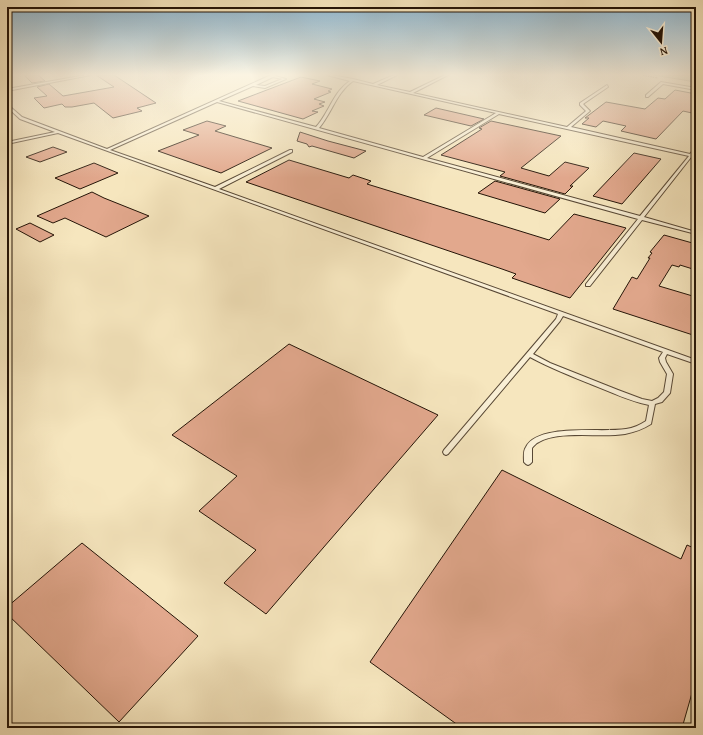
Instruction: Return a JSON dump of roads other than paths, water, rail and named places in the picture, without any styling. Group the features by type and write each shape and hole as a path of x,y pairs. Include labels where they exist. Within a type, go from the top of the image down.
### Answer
{"lane":[{"path":"12,109 26,121 696,362"},
{"path":"107,150 198,109"},
{"path":"246,109 696,233"},
{"path":"316,129 322,124 330,109"},
{"path":"486,109 696,156"},
{"path":"568,128 588,111 586,109"},
{"path":"424,158 498,112"},
{"path":"7,143 58,132"},
{"path":"588,285 696,148"},
{"path":"215,189 291,151"},
{"path":"446,452 562,314"},
{"path":"529,354 548,364 616,392 641,401 652,403 660,400 667,393 670,374 662,362 666,351"},
{"path":"528,462 529,447 538,438 559,433 620,432 638,429 649,422 652,403"}]}
